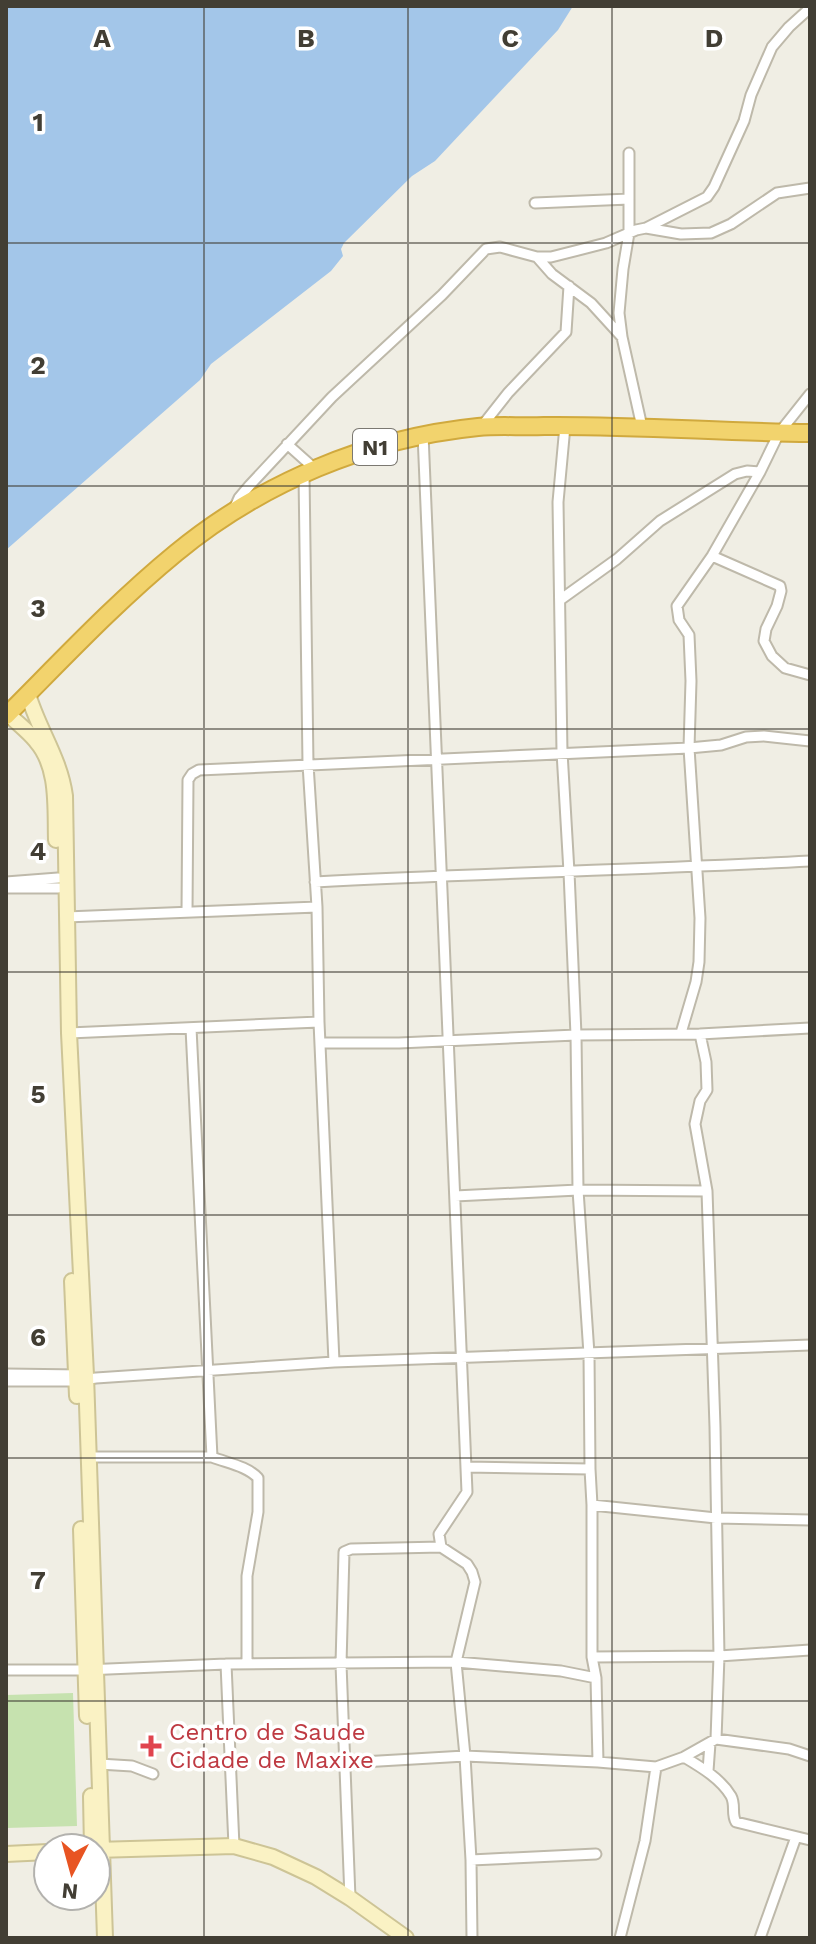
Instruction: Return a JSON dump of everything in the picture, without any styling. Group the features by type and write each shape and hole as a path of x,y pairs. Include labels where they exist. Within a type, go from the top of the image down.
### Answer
{"highway":[{"name":"N1","path":"16,707 178,551 233,512 309,472 375,446 423,434 481,427 642,427 809,435"}],"street":[{"path":"233,512 250,485 332,397 442,295 486,249 500,247 537,257 551,257 606,243 646,228 707,197 744,121 751,95 772,47 810,8"},
{"path":"629,153 629,233 619,305 622,337 642,427"},
{"path":"646,228 681,234 711,233 731,224 777,193 810,188"},
{"path":"535,203 629,199"},
{"path":"537,257 552,274 591,303 622,337"},
{"path":"481,427 508,393 566,332 569,286"},
{"path":"681,1033 696,982 700,918 689,748 689,635 679,620 677,606 712,556 779,433 810,394"},
{"path":"565,426 558,502 562,752 576,1035 578,1190 589,1354 592,1657 596,1678 598,1762"},
{"path":"423,434 467,1492 439,1534 441,1547"},
{"path":"287,444 309,472 308,764 317,907 334,1362"},
{"path":"560,600 617,559 660,521 735,474 760,472"},
{"path":"712,556 780,586 777,606 764,641 772,656 785,668 810,675"},
{"path":"16,707 49,762 53,777 61,1033 84,1378 96,1832"},
{"path":"16,707 32,707 55,757 63,783 65,807 69,1033 88,1457 90,1670 99,1764 97,1832"},
{"path":"187,912 188,780 199,770 689,748 721,745 746,737 810,741"},
{"path":"315,882 810,861"},
{"path":"6,885 58,883"},
{"path":"66,917 317,907"},
{"path":"69,1033 319,1022"},
{"path":"191,1028 212,1457"},
{"path":"321,1043 449,1042 810,1028"},
{"path":"700,1034 706,1062 707,1090 700,1101 695,1124 707,1191 719,1656 708,1771"},
{"path":"455,1196 578,1190 707,1191"},
{"path":"6,1381 334,1362 810,1345"},
{"path":"6,1374 84,1378"},
{"path":"88,1457 212,1457 251,1471 258,1478 258,1512 247,1576 247,1664"},
{"path":"466,1467 590,1469"},
{"path":"592,1505 716,1518 810,1520"},
{"path":"350,1898 341,1664 344,1552 351,1549 441,1547 467,1564 475,1582 456,1662 465,1756 472,1938"},
{"path":"592,1657 719,1656 810,1650"},
{"path":"6,1670 456,1662 561,1671 596,1678"},
{"path":"226,1664 234,1846"},
{"path":"345,1763 465,1756 656,1767 684,1757 713,1741 789,1749 810,1756"},
{"path":"684,1757 708,1771 731,1795 736,1822 810,1840"},
{"path":"99,1764 132,1766 153,1774"},
{"path":"620,1938 645,1841 656,1767"},
{"path":"760,1938 796,1837"},
{"path":"112,1849 234,1846 273,1857 350,1898 406,1938"},
{"path":"6,1854 32,1853"},
{"path":"471,1860 596,1854"},
{"path":"95,1912 97,1938"},
{"path":"103,1912 105,1938"}],"green space":[{"path":"73,1693 77,1826 6,1828 6,1695"}],"water":[{"path":"6,6 573,6 558,30 435,161 412,176 344,243 341,249 343,256 331,271 211,364 200,380 6,550"}],"place":[{"name":"Centro de Saude Cidade de Maxixe","path":"151,1746"}]}
